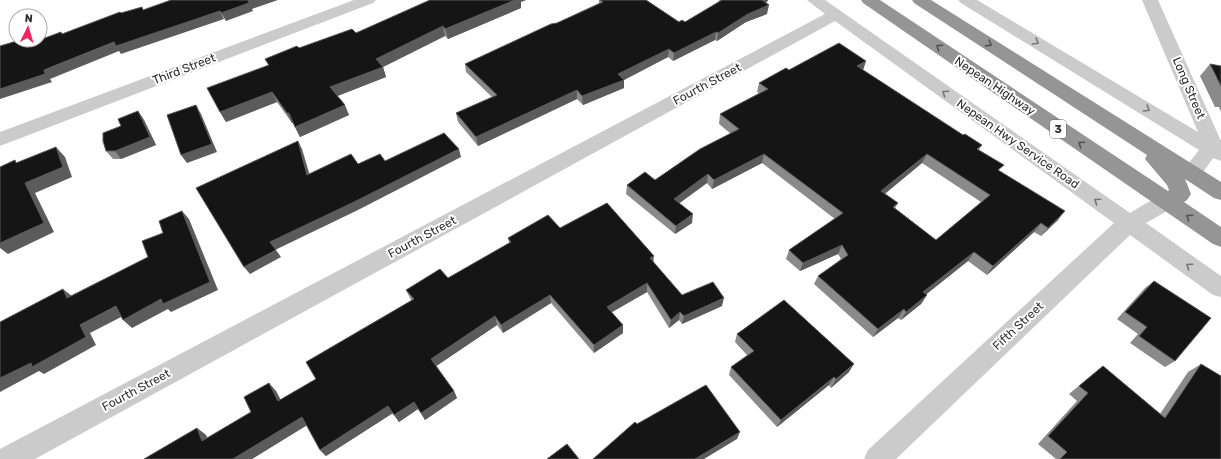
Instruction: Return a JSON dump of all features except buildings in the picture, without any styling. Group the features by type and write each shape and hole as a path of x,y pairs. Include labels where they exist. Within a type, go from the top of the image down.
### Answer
{"highway":[{"name":"Nepean Highway","path":"869,0 1221,238"},
{"path":"920,0 1221,192"},
{"path":"1134,136 1173,179 1180,189 1180,194 1167,202"}],"street":[{"name":"Third Street","path":"0,138 368,0"},
{"name":"Nepean Hwy Service Road","path":"814,0 1221,288"},
{"path":"966,0 1216,151 1191,172"},
{"name":"Long Street","path":"1150,0 1216,151"},
{"name":"Fourth Street","path":"8,459 835,15"},
{"name":"Fifth Street","path":"877,459 1129,223 1167,202"}]}
